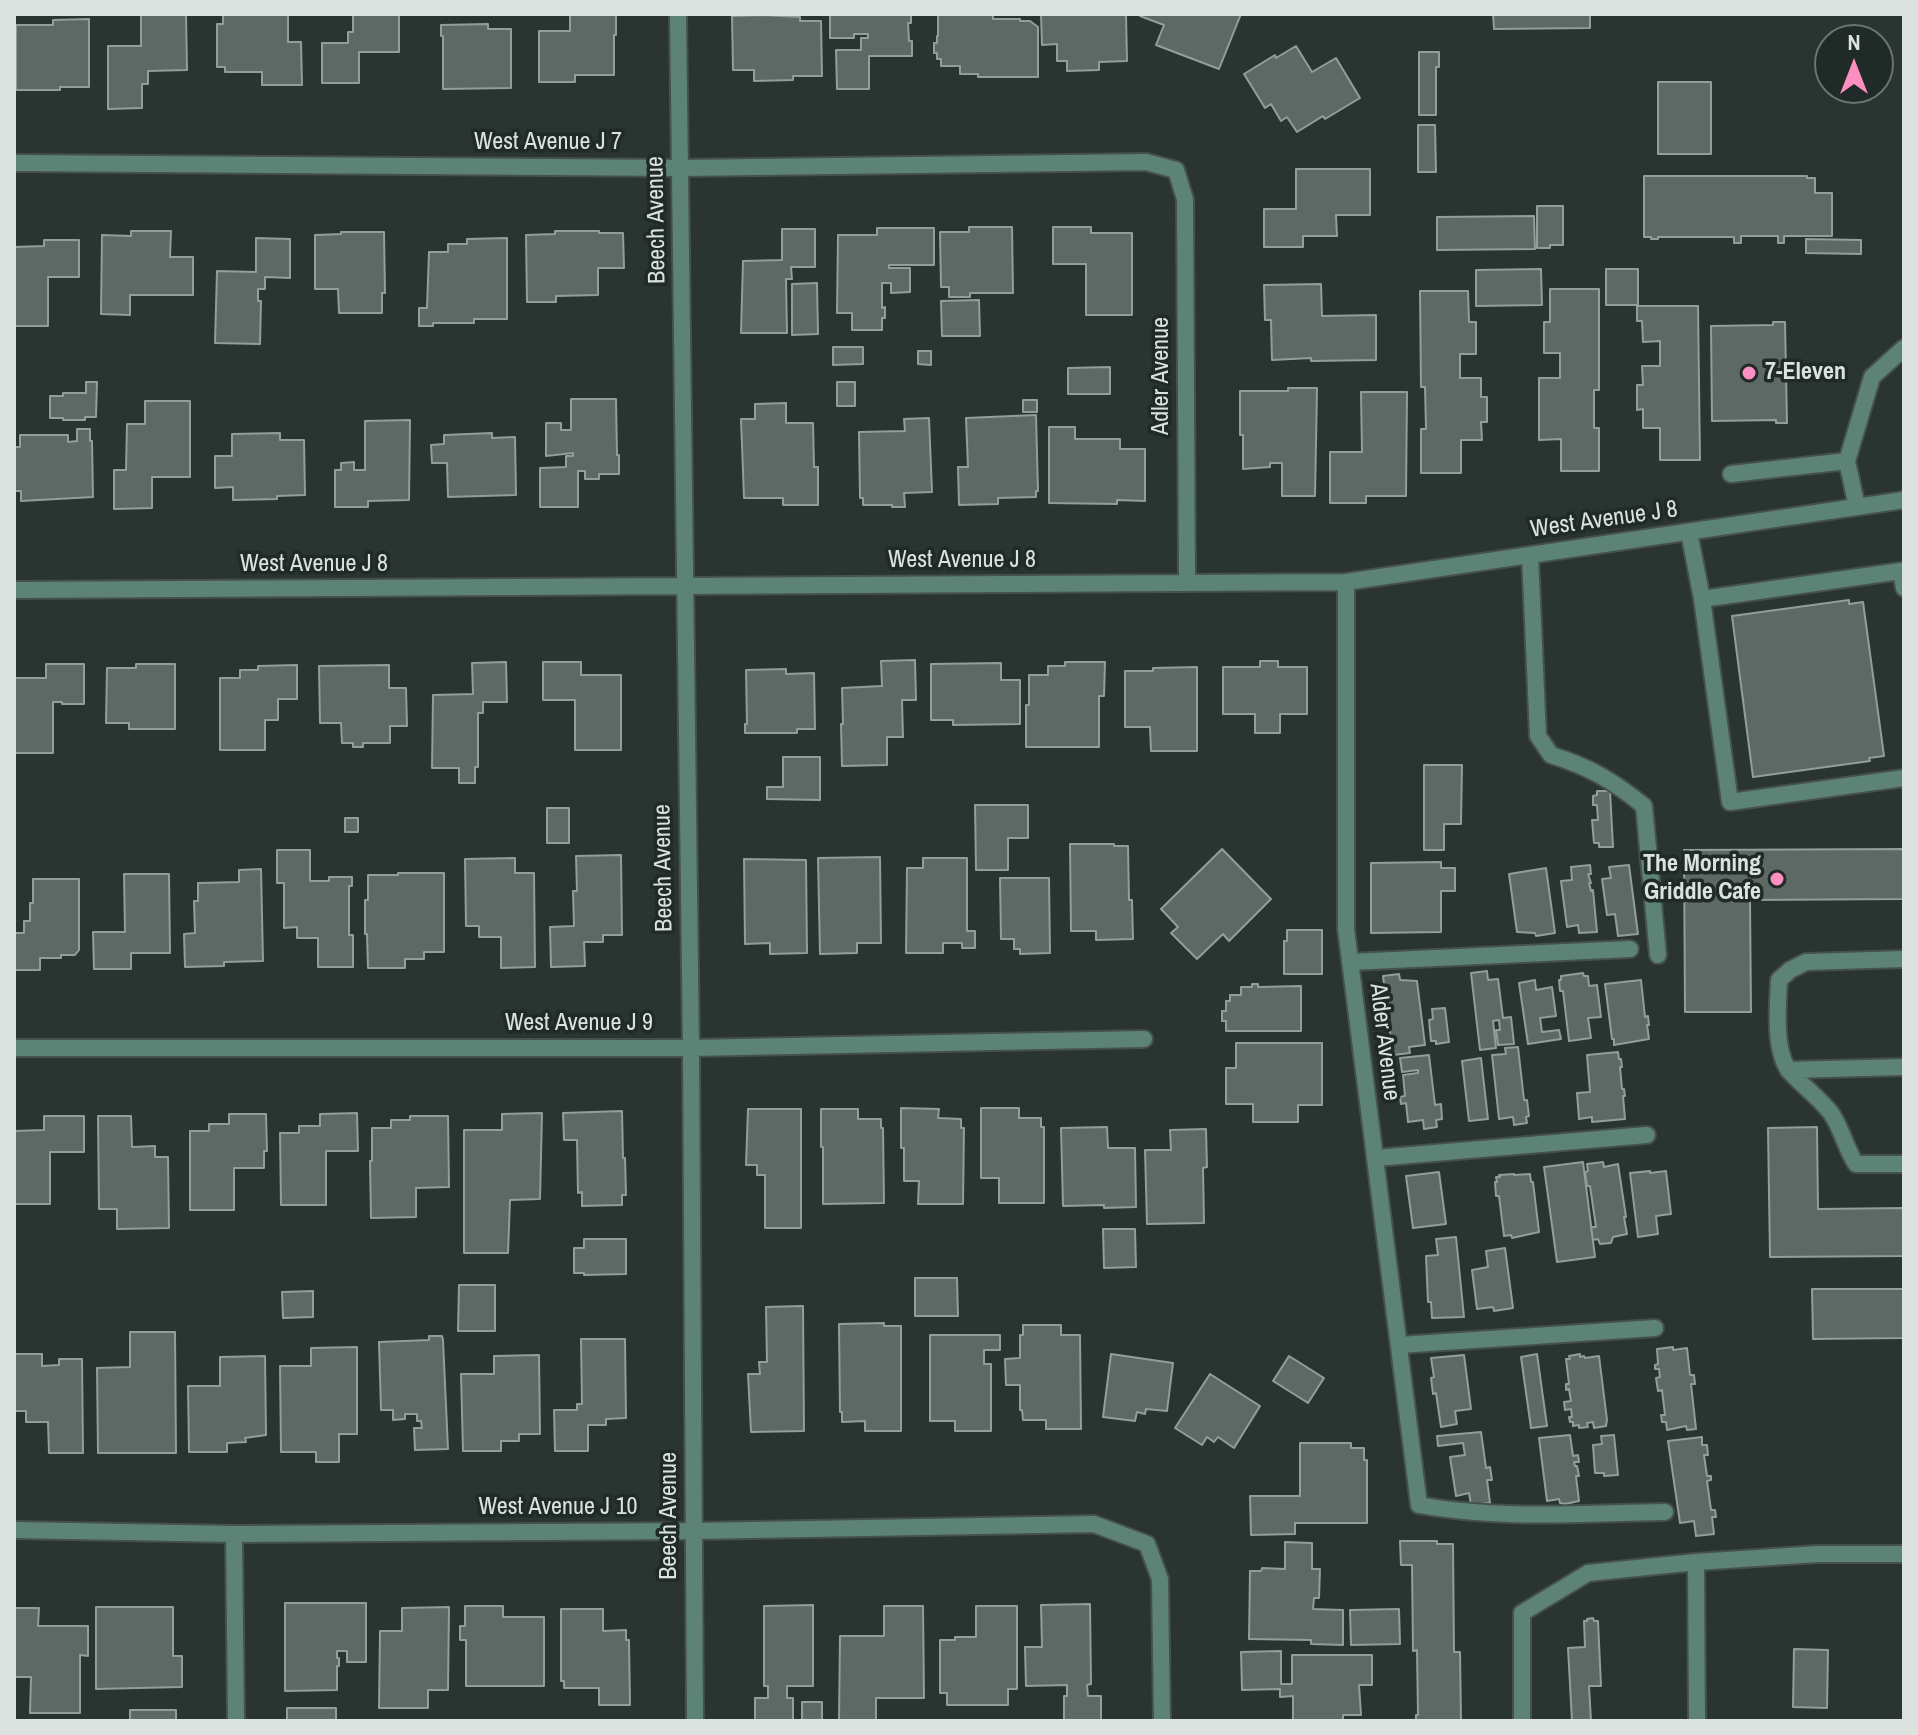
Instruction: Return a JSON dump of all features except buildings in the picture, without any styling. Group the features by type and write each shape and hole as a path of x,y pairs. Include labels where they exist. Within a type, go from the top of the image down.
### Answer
{"street":[{"name":"Beech Avenue","path":"678,14 691,1048 695,1721"},
{"name":"West Avenue J 7","path":"14,163 681,168 1146,162 1176,170"},
{"name":"Adler Avenue","path":"1176,170 1185,199 1187,583"},
{"path":"1857,507 1847,461 1872,377 1904,348"},
{"path":"1731,474 1847,461"},
{"name":"West Avenue J 8","path":"14,590 1346,582 1904,500"},
{"path":"1689,532 1702,599 1730,802 1904,778"},
{"path":"1530,555 1538,736 1551,755 1580,764 1605,777 1644,806 1658,955"},
{"path":"1702,599 1901,571 1904,588"},
{"name":"Alder Avenue","path":"1346,582 1346,929 1419,1505 1499,1514 1665,1512"},
{"path":"1350,962 1630,949"},
{"path":"1904,959 1806,962 1779,980 1778,1006 1779,1049 1788,1070 1831,1113 1856,1164 1904,1164"},
{"name":"West Avenue J 9","path":"14,1048 691,1048 1144,1039"},
{"path":"1788,1070 1904,1067"},
{"path":"1375,1158 1647,1135"},
{"path":"1399,1345 1655,1328"},
{"name":"West Avenue J 10","path":"14,1530 234,1534 1094,1524 1147,1544 1160,1579 1162,1721"},
{"path":"234,1534 236,1721"},
{"path":"1522,1721 1522,1613 1588,1573 1818,1554 1904,1554"},
{"path":"1696,1562 1697,1721"}],"place":[{"name":"7-Eleven","path":"1749,373"},
{"name":"The Morning Griddle Cafe","path":"1777,879"}]}
